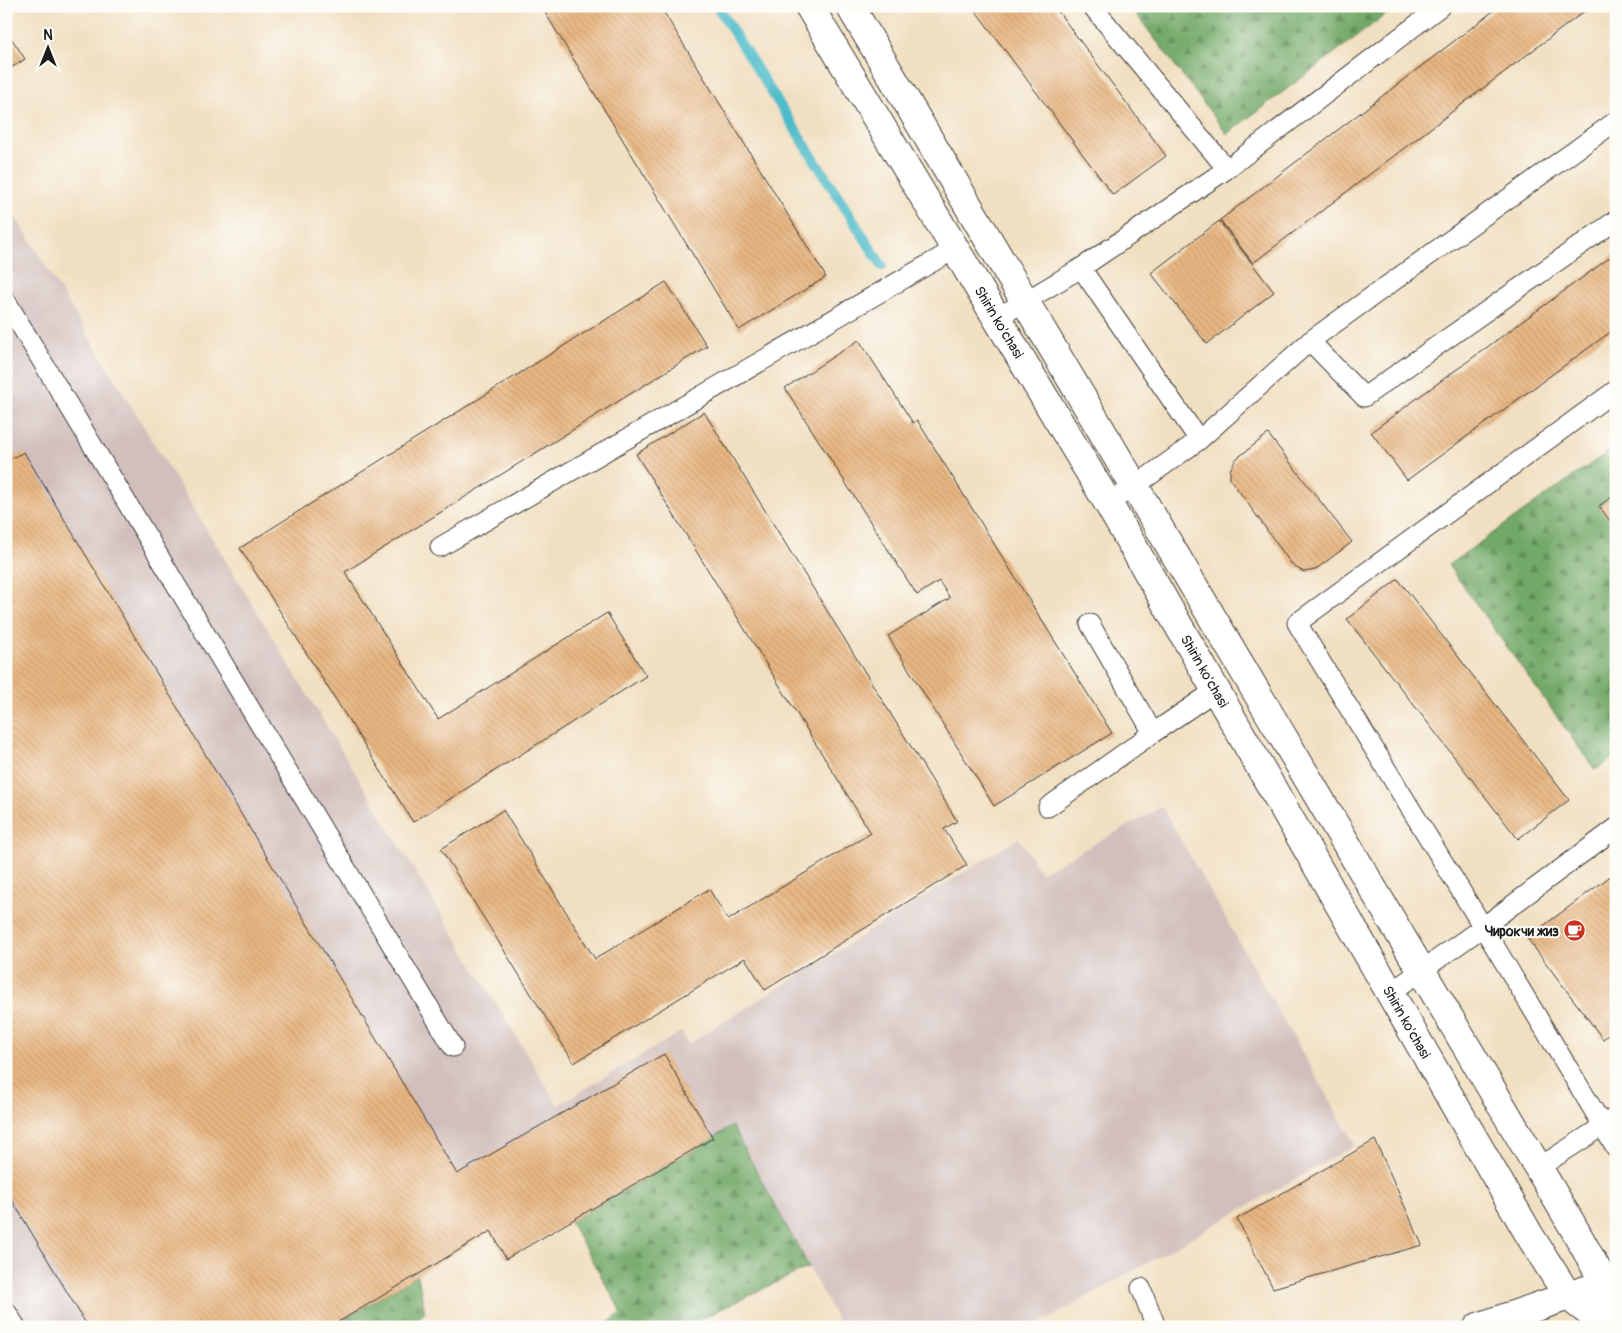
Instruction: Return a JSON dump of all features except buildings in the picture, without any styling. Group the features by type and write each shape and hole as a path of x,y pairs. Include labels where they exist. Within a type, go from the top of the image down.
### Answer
{"main road":[{"name":"Shirin ko'chasi","path":"809,6 1108,503 1530,1236 1568,1296 1610,1327"},
{"path":"850,6 1538,1168 1610,1282 1610,1327"},
{"path":"1478,1327 1610,1282"}],"lane":[{"path":"1092,6 1227,169"},
{"path":"996,318 1081,268 1227,169 1441,6"},
{"path":"1108,503 1199,440 1310,342 1616,121"},
{"path":"1310,342 1364,396 1616,220"},
{"path":"440,546 955,249"},
{"path":"1081,268 1199,440"},
{"path":"6,301 453,1047"},
{"path":"1616,390 1297,623 1483,928 1609,1121 1616,1149"},
{"path":"1090,624 1153,733"},
{"path":"1048,807 1216,690"},
{"path":"1390,993 1483,928 1616,828"},
{"path":"1538,1168 1609,1121"},
{"path":"1141,1288 1156,1327"},
{"path":"6,1310 16,1327"}],"shaded area":[{"path":"6,201 558,1105 681,1032 688,1044 1019,838 1041,873 1162,807 1355,1145 1034,1327 841,1327 732,1126 506,1259 490,1231 330,1327 6,1327"}],"green space":[{"path":"1130,6 1397,6 1227,134"},
{"path":"1616,446 1616,756 1595,770 1448,565"},
{"path":"732,1126 809,1267 684,1327 602,1327 622,1313 570,1222"},
{"path":"418,1275 425,1313 406,1327 330,1327"}],"waterway":[{"path":"717,6 882,266"}],"place":[{"name":"Чирокчи жиз","path":"1575,931"}]}
